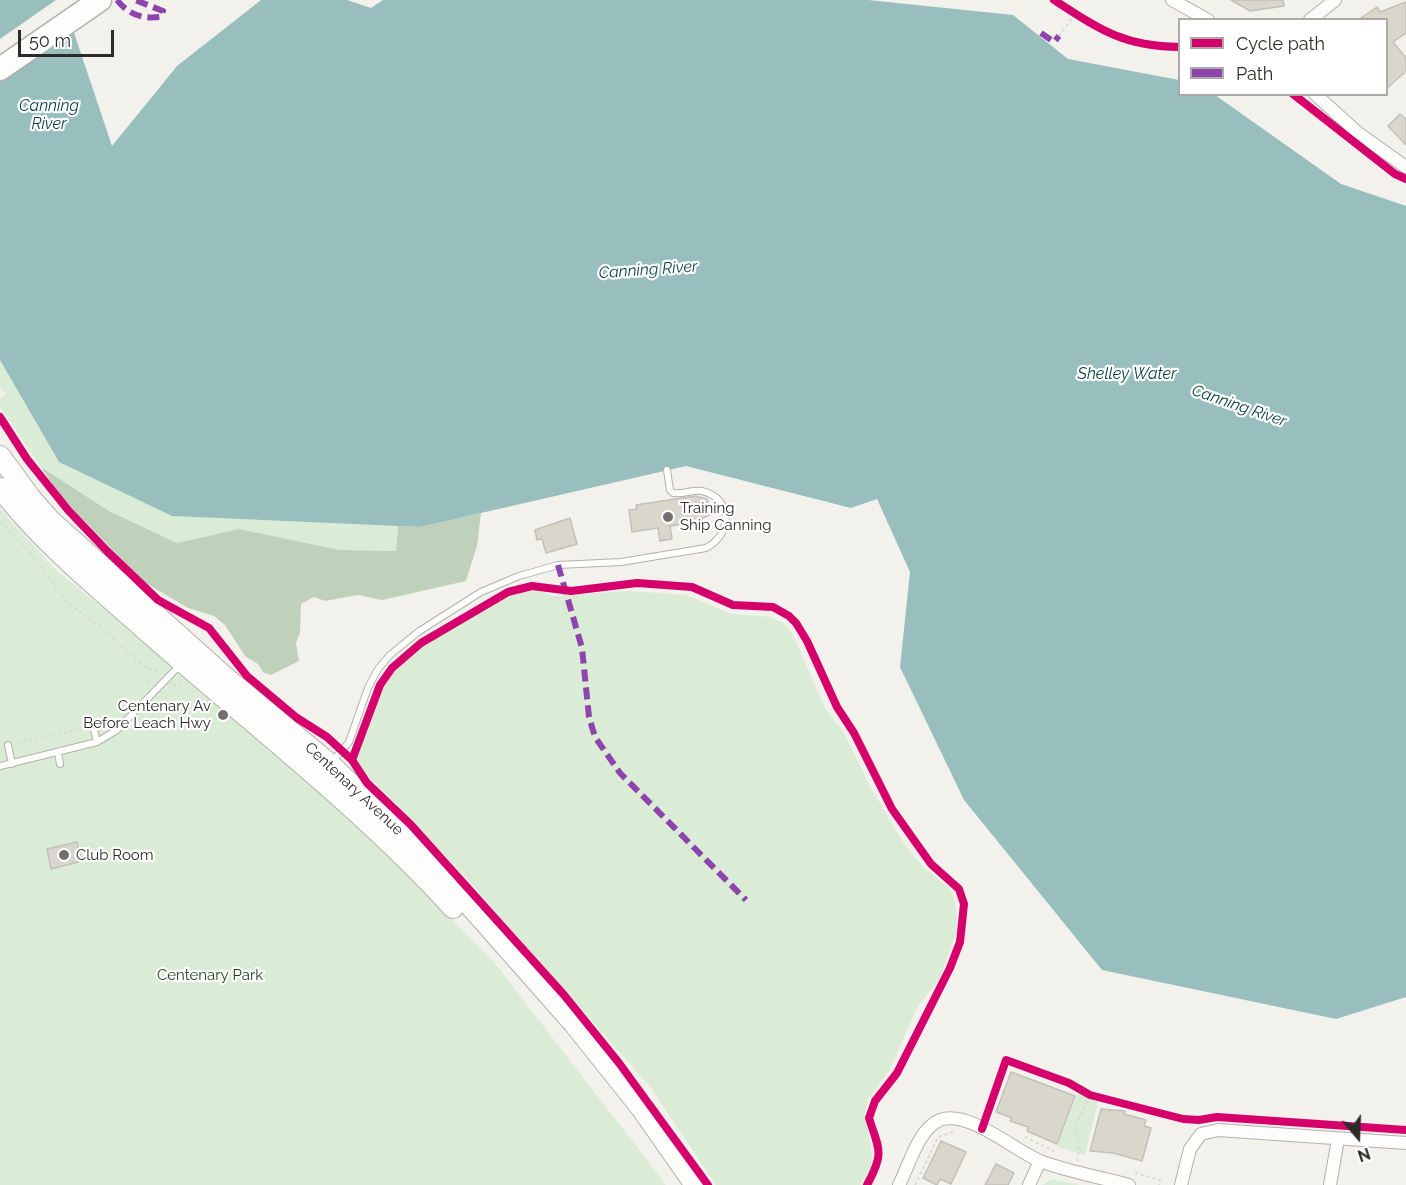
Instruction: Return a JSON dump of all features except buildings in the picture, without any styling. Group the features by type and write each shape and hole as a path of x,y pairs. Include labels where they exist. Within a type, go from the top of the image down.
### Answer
{"highway":[{"path":"0,51 74,0"},
{"path":"0,69 100,0"}],"main road":[{"name":"Centenary Avenue","path":"0,456 30,497 50,519 224,676 324,771 431,884 550,1014 643,1130 681,1185"},
{"name":"Centenary Avenue","path":"0,488 63,558 182,662 324,771 423,854 574,1023 641,1108 695,1185"}],"street":[{"path":"1172,0 1204,18"},
{"path":"1312,18 1335,0"},
{"path":"1318,96 1358,133 1406,167"},
{"path":"899,1185 925,1131 941,1119 959,1120 998,1135 1040,1161 1129,1185"},
{"path":"1181,1185 1190,1149 1201,1134 1218,1130 1406,1143"},
{"path":"1330,1185 1338,1139"},
{"path":"1029,1185 1040,1161"}],"lane":[{"path":"324,771 349,742 368,688 378,669 390,655 418,632 481,592 519,576 558,566 621,562 706,548 714,544 720,538 726,524 727,514 724,506 703,492 673,493 670,490 667,470"},
{"path":"0,766 97,742 117,730 182,662"},
{"path":"93,725 97,742"},
{"path":"8,745 12,764"},
{"path":"58,753 60,764"}],"path":[{"path":"1059,36 1072,12 1083,19"},
{"path":"0,522 28,550 68,603 107,632 143,666 157,670 175,687 186,686"},
{"path":"1077,1163 1079,1151 1076,1125 1090,1095"}],"green space":[{"path":"0,360 59,462 172,516 398,526 396,551 340,550 239,529 177,543 109,511 41,467 0,407 0,398 7,394 0,388"},
{"path":"41,467 109,511 177,543 239,529 340,550 396,551 398,526 420,527 481,513 477,546 466,581 382,600 358,595 325,601 314,597 301,604 300,633 296,643 299,661 271,675 263,672 258,664 245,656 225,625 214,616 188,608 144,582 63,499"},
{"name":"Centenary Park","path":"0,509 55,569 315,783 494,962 666,1185 0,1185"},
{"path":"535,590 553,596 629,591 687,595 731,614 770,617 783,623 792,633 825,708 844,733 871,788 904,844 923,867 949,887 955,901 956,933 940,978 918,1006 889,1071 868,1099 865,1115 872,1153 871,1166 861,1185 716,1185 650,1087 467,879 362,769 357,760 377,699 397,668 433,639 477,612 499,601"},
{"path":"1078,1092 1098,1102 1085,1155 1057,1147"},
{"path":"1052,1179 1080,1185 1042,1185"}],"water":[{"name":"Shelley Water","path":"0,0 63,0 112,146 177,66 261,0 347,0 371,8 383,0 868,0 1013,15 1068,59 1178,80 1178,96 1216,96 1341,184 1406,206 1406,997 1336,1019 1102,970 964,800 900,667 910,572 877,499 851,508 686,466 420,527 172,516 59,462 0,360"}],"pier":[{"path":"56,0 66,0 76,30 0,82 0,39"}],"marked path":[{"path":"117,0 136,15 160,17 163,11 135,0"},
{"path":"1041,33 1054,42 1059,36"},
{"path":"558,565 582,648 589,717 595,737 620,773 746,900"}],"cycle path":[{"path":"1054,0 1099,28 1127,40 1143,44 1178,47"},
{"path":"1296,96 1395,174 1406,179"},
{"path":"0,417 27,459 68,510 107,551 158,600 209,628 247,676 297,718 327,737 352,760 367,783 411,825 564,995 619,1063 708,1185"},
{"path":"352,760 380,685 392,668 421,643 508,592 532,586 571,591 637,583 692,587 733,605 773,607 789,616 807,641 837,707 854,733 892,809 931,864 959,889 964,904 960,942 950,968 897,1073 875,1101 869,1118 879,1151 876,1165 867,1185"},
{"path":"982,1129 1006,1060 1069,1083 1090,1095 1183,1119 1199,1120 1217,1117 1406,1130"}],"place":[{"name":"Training Ship Canning","path":"668,517"},
{"name":"Centenary Av Before Leach Hwy","path":"223,715"},
{"name":"Club Room","path":"64,855"}],"water label":[{"name":"Canning River","path":"49,115"},
{"name":"Canning River","path":"648,270"},
{"name":"Canning River","path":"1239,406"}]}
